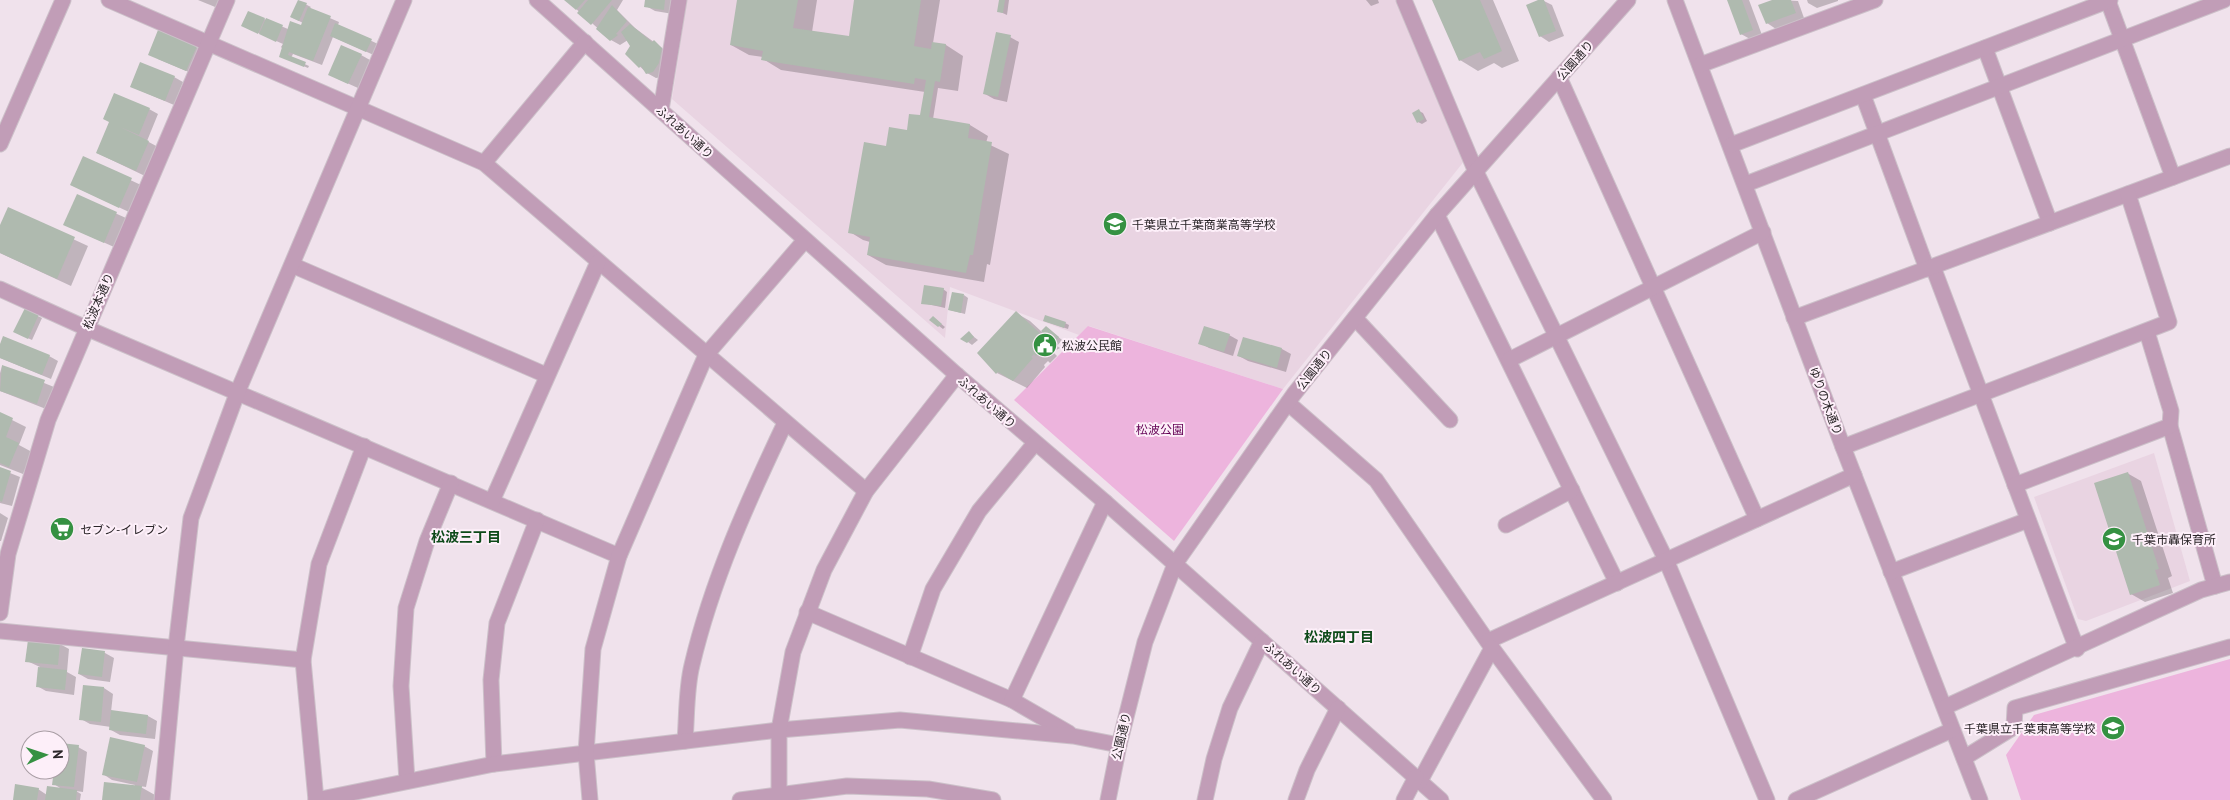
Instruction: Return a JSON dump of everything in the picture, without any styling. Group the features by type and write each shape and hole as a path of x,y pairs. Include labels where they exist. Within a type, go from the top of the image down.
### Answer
{"street":[{"path":"0,144 4,125 63,0"},
{"path":"109,0 484,163 866,491"},
{"name":"松波本通り","path":"0,613 4,553 48,420 227,0"},
{"path":"162,800 176,647 191,518 238,391 404,0"},
{"name":"ふれあい通り","path":"537,0 957,375 1105,502 1441,800"},
{"path":"661,110 679,0"},
{"path":"1404,0 1476,172 1666,560 1768,800"},
{"name":"公園通り","path":"1108,800 1144,642 1175,564 1288,402 1437,215 1628,0"},
{"name":"ゆりの木通り","path":"1676,0 1843,447 1980,800"},
{"path":"1700,65 1875,0"},
{"path":"1731,145 2109,0 2173,177"},
{"path":"1746,184 2224,0"},
{"path":"484,163 585,42"},
{"path":"1985,48 2050,223"},
{"path":"1559,77 1757,519"},
{"path":"1863,95 1981,395 2077,648"},
{"path":"1794,318 2230,156"},
{"path":"1843,447 2147,332 2168,322 2128,194"},
{"path":"1437,215 1617,583"},
{"path":"1509,360 1762,232"},
{"path":"590,800 586,753 593,649 619,556 706,355 805,240"},
{"path":"492,501 598,262"},
{"path":"292,265 546,376"},
{"path":"0,289 86,328 238,391 619,556"},
{"path":"1355,318 1450,420"},
{"path":"2147,332 2171,411 2170,426 2215,586"},
{"path":"779,797 779,730 793,652 824,570 866,491 957,375"},
{"path":"1288,402 1376,480 1490,645 1604,800"},
{"path":"685,741 691,667 718,578 748,500 784,422"},
{"path":"2015,485 2170,426"},
{"path":"910,656 933,589 979,511 1035,443"},
{"path":"364,446 320,564 303,660 316,800 407,780 494,764 779,730 900,720 1073,736 1119,746"},
{"path":"1404,800 1418,779 1490,645 1666,560 1854,475"},
{"path":"407,780 401,686 406,608 427,541 451,483"},
{"path":"1506,525 1572,490"},
{"path":"1012,700 1105,502"},
{"path":"494,764 491,680 497,623 536,520"},
{"path":"1891,572 2028,520"},
{"path":"1945,707 2201,590 2230,582"},
{"path":"808,612 1012,700 1073,736"},
{"path":"0,631 303,660"},
{"path":"1205,800 1214,759 1230,708 1262,641"},
{"path":"1964,758 2014,728 2015,708 2230,647"},
{"path":"1296,800 1307,770 1338,708"},
{"path":"1796,800 1952,730"},
{"path":"740,800 779,797 846,786 928,788 992,800"}],"shaded area":[{"name":"千葉県立千葉商業高等学校","path":"687,0 1397,0 1465,160 1283,389 1089,326 1079,335 950,287 945,338 672,99"},
{"name":"千葉市轟保育所","path":"2154,453 2190,581 2086,621 2078,619 2034,497"}],"green space":[{"name":"松波公園","path":"1088,326 1283,389 1174,541 1014,400"},
{"name":"千葉県立千葉東高等学校","path":"2230,659 2230,800 2021,800 2006,755 2034,715"}],"building":[{"path":"298,0 307,3 299,21 290,17"},
{"path":"564,0 585,0 576,10"},
{"path":"588,0 612,0 591,25 577,13"},
{"path":"645,0 665,0 664,10 644,7"},
{"path":"737,0 798,0 793,28 849,36 854,0 921,0 914,46 931,49 932,42 946,44 940,82 935,81 929,117 970,124 968,138 992,142 973,255 970,255 966,273 867,255 870,237 848,233 864,142 886,146 889,127 907,130 909,114 920,115 926,80 915,78 914,84 761,60 763,51 730,45"},
{"path":"999,0 1005,0 1003,13 997,12"},
{"path":"1432,0 1480,0 1502,51 1484,59 1480,52 1459,61"},
{"path":"1538,0 1544,0 1556,31 1539,37 1526,5"},
{"path":"1727,0 1742,0 1753,30 1740,35"},
{"path":"1772,0 1791,0 1796,13 1766,24 1758,5"},
{"path":"612,5 627,21 616,34 618,35 610,41 596,29"},
{"path":"308,7 331,16 313,61 289,52 288,55 306,62 304,67 279,57 290,21 301,25"},
{"path":"248,11 265,18 258,34 241,26"},
{"path":"266,18 283,25 276,42 259,34"},
{"path":"335,23 372,39 366,52 330,36"},
{"path":"630,24 652,42 654,40 662,48 659,63 653,72 646,74 641,66 639,68 625,54 630,46 621,32"},
{"path":"158,30 197,46 186,71 148,55"},
{"path":"996,32 1011,35 998,97 983,94"},
{"path":"341,45 362,54 348,84 328,75"},
{"path":"140,62 175,76 165,101 130,87"},
{"path":"114,93 150,108 139,135 120,127 149,141 136,171 96,153 109,122 103,119"},
{"path":"1419,109 1424,119 1417,123 1412,113"},
{"path":"83,156 132,178 119,208 70,185"},
{"path":"77,194 117,212 104,243 63,225"},
{"path":"8,207 75,237 57,279 0,253 0,225"},
{"path":"924,285 944,288 941,306 921,304"},
{"path":"952,292 964,294 961,313 948,310"},
{"path":"25,308 39,314 28,339 13,332"},
{"path":"1016,311 1047,340 1041,344 1044,347 1036,356 1034,354 1031,357 1033,358 1013,381 998,372 996,374 977,353"},
{"path":"1045,315 1066,322 1064,328 1043,321"},
{"path":"933,316 942,324 938,327 929,320"},
{"path":"1046,326 1059,337 1054,343 1041,331"},
{"path":"1204,326 1230,334 1224,352 1198,344"},
{"path":"969,331 974,337 967,343 960,339"},
{"path":"3,336 50,355 42,375 0,358 0,344"},
{"path":"1243,337 1282,348 1277,368 1237,356"},
{"path":"2,365 45,380 37,404 0,391"},
{"path":"0,412 13,418 6,437 19,443 9,467 0,463"},
{"path":"0,467 11,471 2,502 0,501"},
{"path":"2128,472 2159,569 2155,570 2160,585 2130,595 2094,483"},
{"path":"28,640 60,643 58,665 25,662"},
{"path":"82,648 105,651 102,677 78,674"},
{"path":"38,667 67,670 65,690 36,687"},
{"path":"83,685 104,687 101,722 79,720"},
{"path":"111,710 148,715 146,734 109,730"},
{"path":"110,737 145,745 137,782 102,775"},
{"path":"70,744 79,745 74,787 52,785 53,780 70,780"},
{"path":"104,782 142,786 140,800 102,800"},
{"path":"15,784 39,788 37,800 13,800"},
{"path":"47,786 77,790 76,800 45,800"}],"place":[{"name":"千葉県立千葉商業高等学校","path":"1115,224"},
{"name":"松波公民館","path":"1045,345"},
{"name":"セブン-イレブン","path":"62,529"},
{"name":"千葉市轟保育所","path":"2114,539"},
{"name":"千葉県立千葉東高等学校","path":"2113,728"}],"district":[{"name":"松波三丁目","path":"466,537"},
{"name":"松波四丁目","path":"1339,637"}]}
